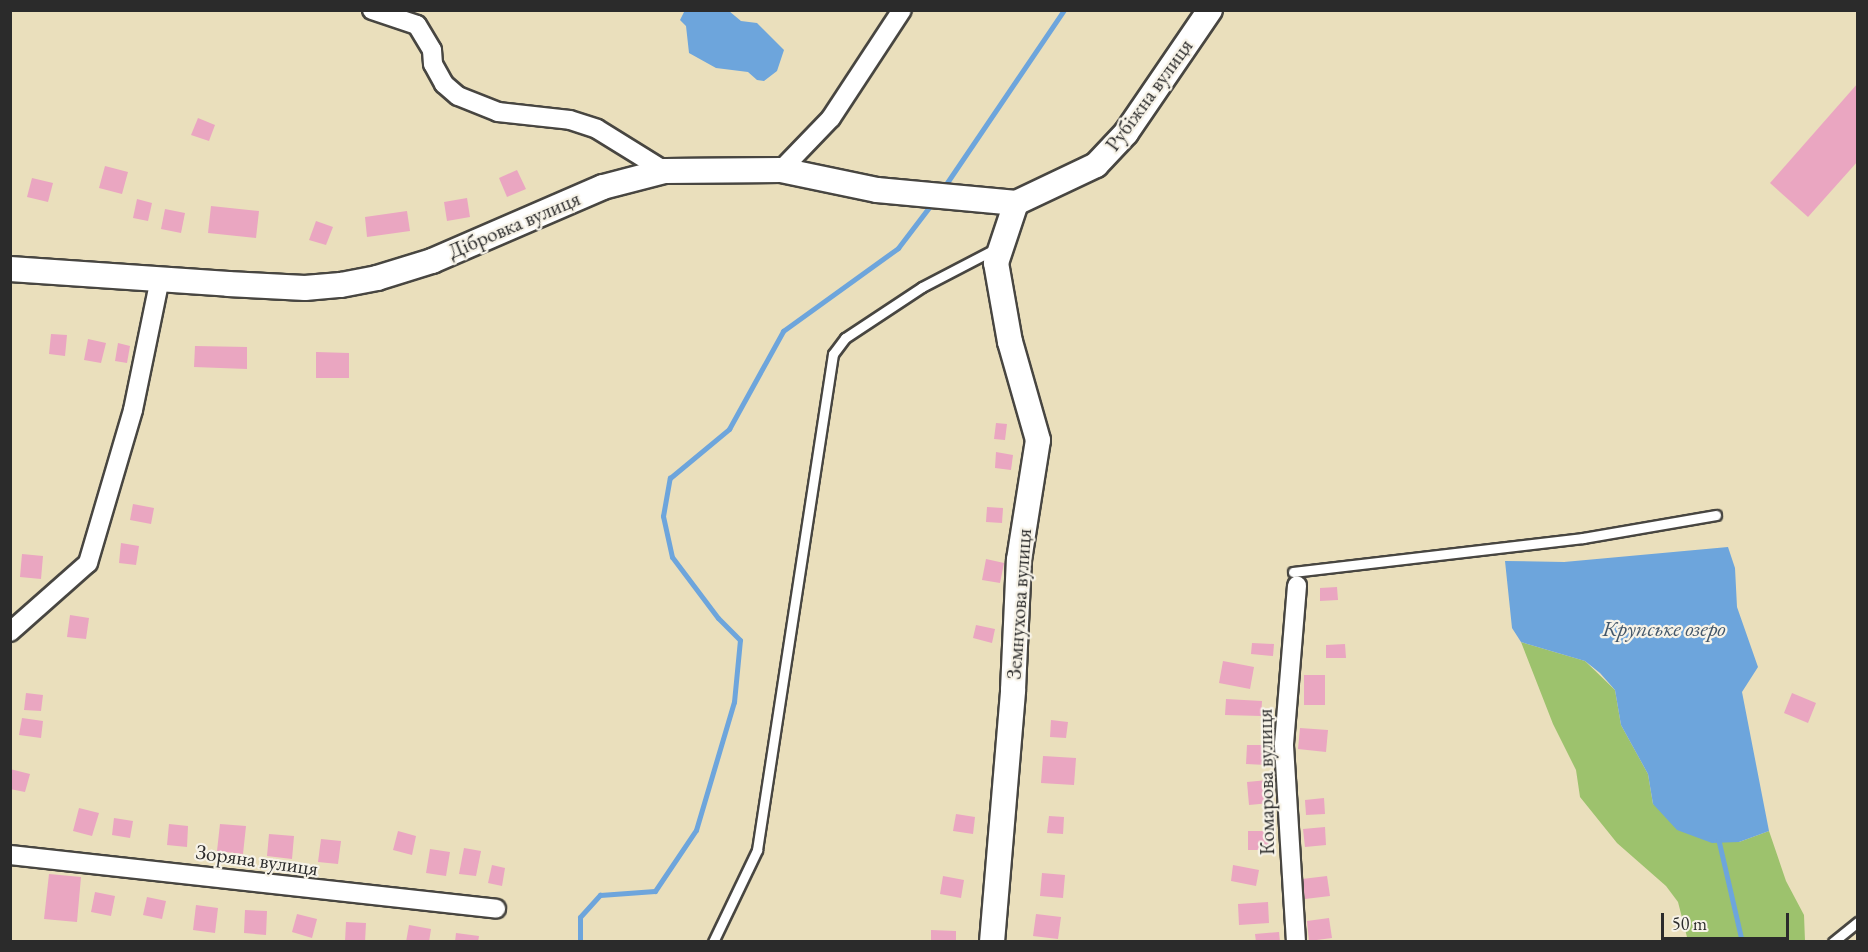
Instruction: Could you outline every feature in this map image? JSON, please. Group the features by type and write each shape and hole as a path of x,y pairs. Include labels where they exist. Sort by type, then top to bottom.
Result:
{"street":[{"path":"372,10 417,25 432,50 434,64 444,84 458,96 498,111 570,120 597,129 664,171"},
{"path":"781,170 831,118 902,10"},
{"name":"Рубіжна вулиця","path":"1016,203 1096,165 1126,133 1210,10"},
{"name":"Дібровка вулиця","path":"10,269 305,288 377,278 432,261 603,187 664,171 781,170 878,190 1016,203"},
{"name":"Земнухова вулиця","path":"992,942 1013,690 1019,560 1038,440 1010,342 996,263 999,247 1016,203"},
{"path":"10,632 88,563 133,410 160,279"},
{"name":"Комарова вулиця","path":"1295,574 1284,744 1296,942"},
{"name":"Зоряна вулиця","path":"10,855 496,909"}],"lane":[{"path":"713,942 757,850 833,354 845,338 913,292 999,247"},
{"path":"1295,574 1583,538 1716,515"},
{"path":"1833,942 1857,922"}],"green space":[{"path":"1521,642 1585,661 1615,690 1621,725 1648,774 1653,804 1739,842 1769,831 1786,881 1804,915 1805,941 1688,941 1678,902 1666,886 1617,843 1580,797 1576,770 1553,724"}],"water":[{"path":"685,10 729,11 741,21 757,23 784,50 777,71 764,81 757,80 748,72 716,68 689,53 686,26 680,20"},
{"name":"Крупське озеро","path":"1728,547 1735,568 1737,607 1758,667 1742,692 1769,831 1739,842 1712,843 1677,830 1653,804 1648,774 1621,725 1615,690 1600,673 1585,661 1521,642 1512,628 1505,561 1564,562"}],"building":[{"path":"1858,83 1858,161 1808,217 1770,183"},
{"path":"198,118 215,125 209,141 191,135"},
{"path":"105,166 128,172 122,194 99,188"},
{"path":"517,170 526,189 507,197 499,178"},
{"path":"32,178 53,183 48,202 27,197"},
{"path":"467,198 470,217 447,221 444,202"},
{"path":"137,199 152,203 148,221 133,218"},
{"path":"211,206 259,211 256,238 208,233"},
{"path":"165,209 185,213 181,233 161,229"},
{"path":"407,211 410,231 367,237 365,217"},
{"path":"316,221 333,227 326,245 309,240"},
{"path":"51,334 67,335 65,356 49,354"},
{"path":"88,339 106,343 101,363 84,360"},
{"path":"118,343 130,346 127,363 115,361"},
{"path":"195,346 247,347 247,369 194,367"},
{"path":"316,352 349,353 349,378 316,378"},
{"path":"996,423 1007,424 1005,440 994,439"},
{"path":"996,452 1013,455 1011,470 995,468"},
{"path":"133,504 154,508 151,524 130,520"},
{"path":"987,507 1003,508 1002,523 986,522"},
{"path":"121,543 139,546 136,565 119,563"},
{"path":"22,554 43,556 41,579 20,577"},
{"path":"986,559 1004,563 1000,583 982,580"},
{"path":"1337,587 1338,600 1320,601 1320,588"},
{"path":"70,615 89,618 86,639 67,637"},
{"path":"976,625 995,629 992,643 973,638"},
{"path":"1252,643 1274,644 1273,656 1251,654"},
{"path":"1345,644 1346,658 1326,658 1326,645"},
{"path":"1223,661 1254,667 1250,689 1219,683"},
{"path":"1304,675 1325,675 1325,705 1304,705"},
{"path":"26,693 43,695 41,711 24,710"},
{"path":"1792,693 1816,703 1808,723 1784,713"},
{"path":"1226,699 1262,701 1261,716 1225,715"},
{"path":"22,718 43,721 41,738 19,735"},
{"path":"1051,720 1068,722 1066,738 1050,737"},
{"path":"1300,728 1328,730 1326,752 1298,749"},
{"path":"1247,745 1266,745 1266,765 1246,764"},
{"path":"1043,756 1076,758 1074,785 1041,783"},
{"path":"10,769 30,774 25,792 10,789"},
{"path":"1268,780 1270,803 1249,805 1247,782"},
{"path":"1324,798 1325,814 1306,815 1305,800"},
{"path":"79,808 99,813 92,836 73,831"},
{"path":"956,814 975,817 973,834 953,831"},
{"path":"1049,816 1064,817 1063,834 1047,833"},
{"path":"114,818 133,821 130,838 112,835"},
{"path":"169,824 188,826 187,847 167,845"},
{"path":"220,824 246,826 243,854 217,851"},
{"path":"1325,827 1326,845 1305,847 1303,829"},
{"path":"398,831 416,836 412,855 393,850"},
{"path":"1248,831 1269,831 1270,850 1248,850"},
{"path":"269,834 294,836 292,859 267,856"},
{"path":"321,839 341,841 338,864 318,862"},
{"path":"464,848 481,851 476,876 459,874"},
{"path":"430,849 450,852 446,876 426,873"},
{"path":"492,865 505,868 502,886 488,883"},
{"path":"1233,865 1259,870 1256,886 1231,881"},
{"path":"1042,873 1065,875 1063,898 1040,896"},
{"path":"49,874 81,877 77,922 44,919"},
{"path":"943,876 964,880 961,898 940,894"},
{"path":"1327,876 1330,896 1305,899 1302,879"},
{"path":"95,892 115,896 111,916 91,912"},
{"path":"147,897 166,901 162,919 143,915"},
{"path":"1268,902 1269,923 1239,925 1238,904"},
{"path":"196,905 218,908 215,933 193,930"},
{"path":"245,910 267,911 266,935 244,933"},
{"path":"297,914 317,919 312,938 292,932"},
{"path":"1036,914 1061,917 1058,939 1033,936"},
{"path":"1329,918 1332,938 1309,941 1307,921"},
{"path":"346,922 366,923 365,942 345,942"},
{"path":"409,925 431,929 429,942 406,942"},
{"path":"931,930 956,931 956,942 931,942"},
{"path":"1279,932 1280,942 1256,942 1255,934"},
{"path":"456,933 479,936 478,942 455,942"}],"waterway":[{"path":"942,190 1064,10"},
{"path":"580,942 580,917 600,895 655,891 696,830 734,702 740,640 718,618 672,557 663,516 670,478 729,429 783,331 898,248 933,202"},
{"path":"1718,838 1742,942"}]}
